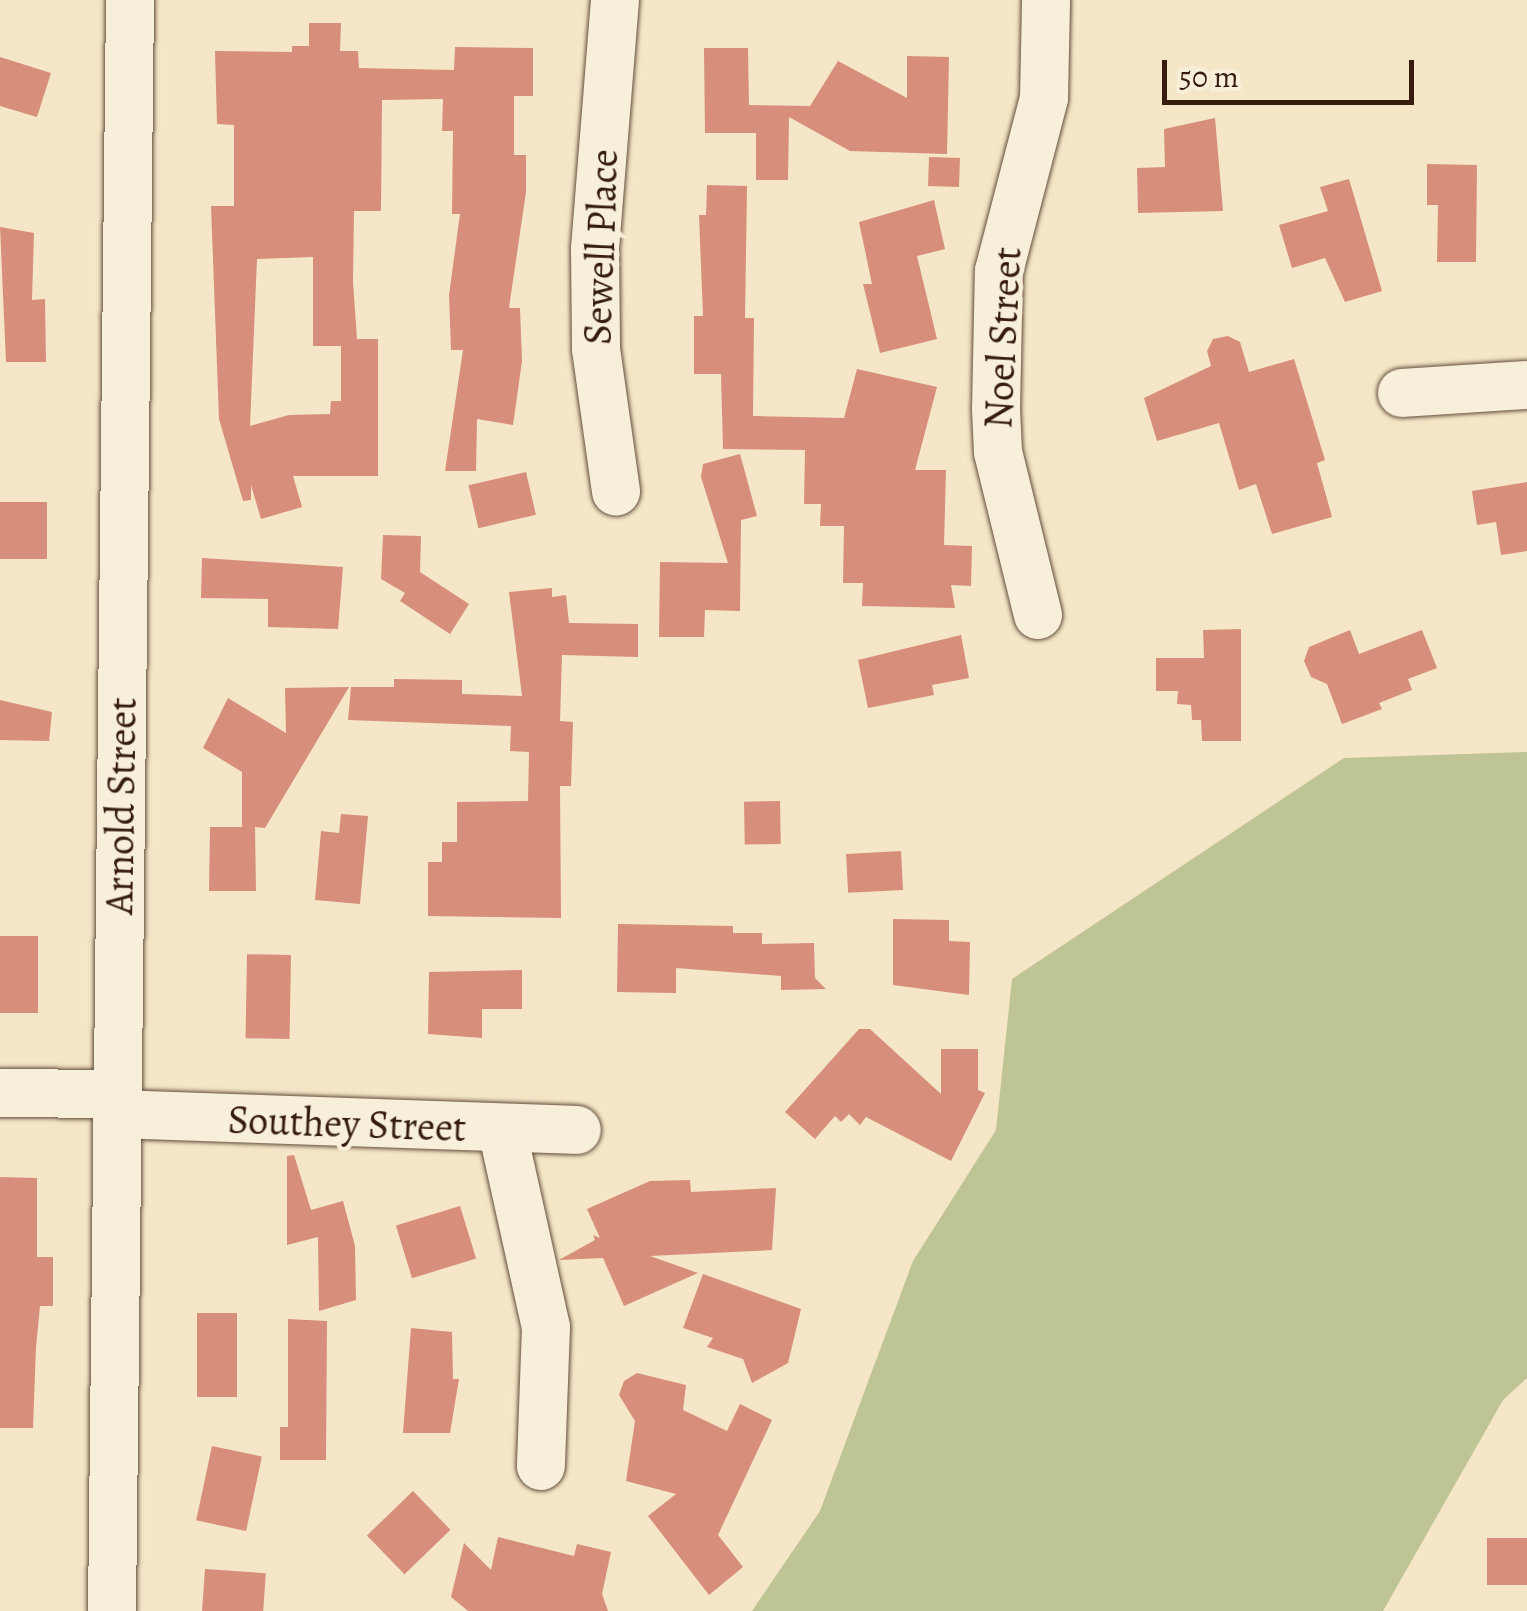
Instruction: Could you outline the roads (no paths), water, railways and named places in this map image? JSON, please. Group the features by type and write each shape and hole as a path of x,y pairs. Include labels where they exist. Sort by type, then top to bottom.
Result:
{"street":[{"name":"Arnold Street","path":"112,1611 130,0"},
{"name":"Sewell Place","path":"615,0 595,265 596,349 616,492"},
{"name":"Noel Street","path":"1038,615 998,452 996,409 999,271 1044,98 1046,0"},
{"path":"1402,393 1527,385"},
{"name":"Southey Street","path":"0,1093 502,1129 577,1130"},
{"path":"502,1129 546,1327 540,1466"}]}
